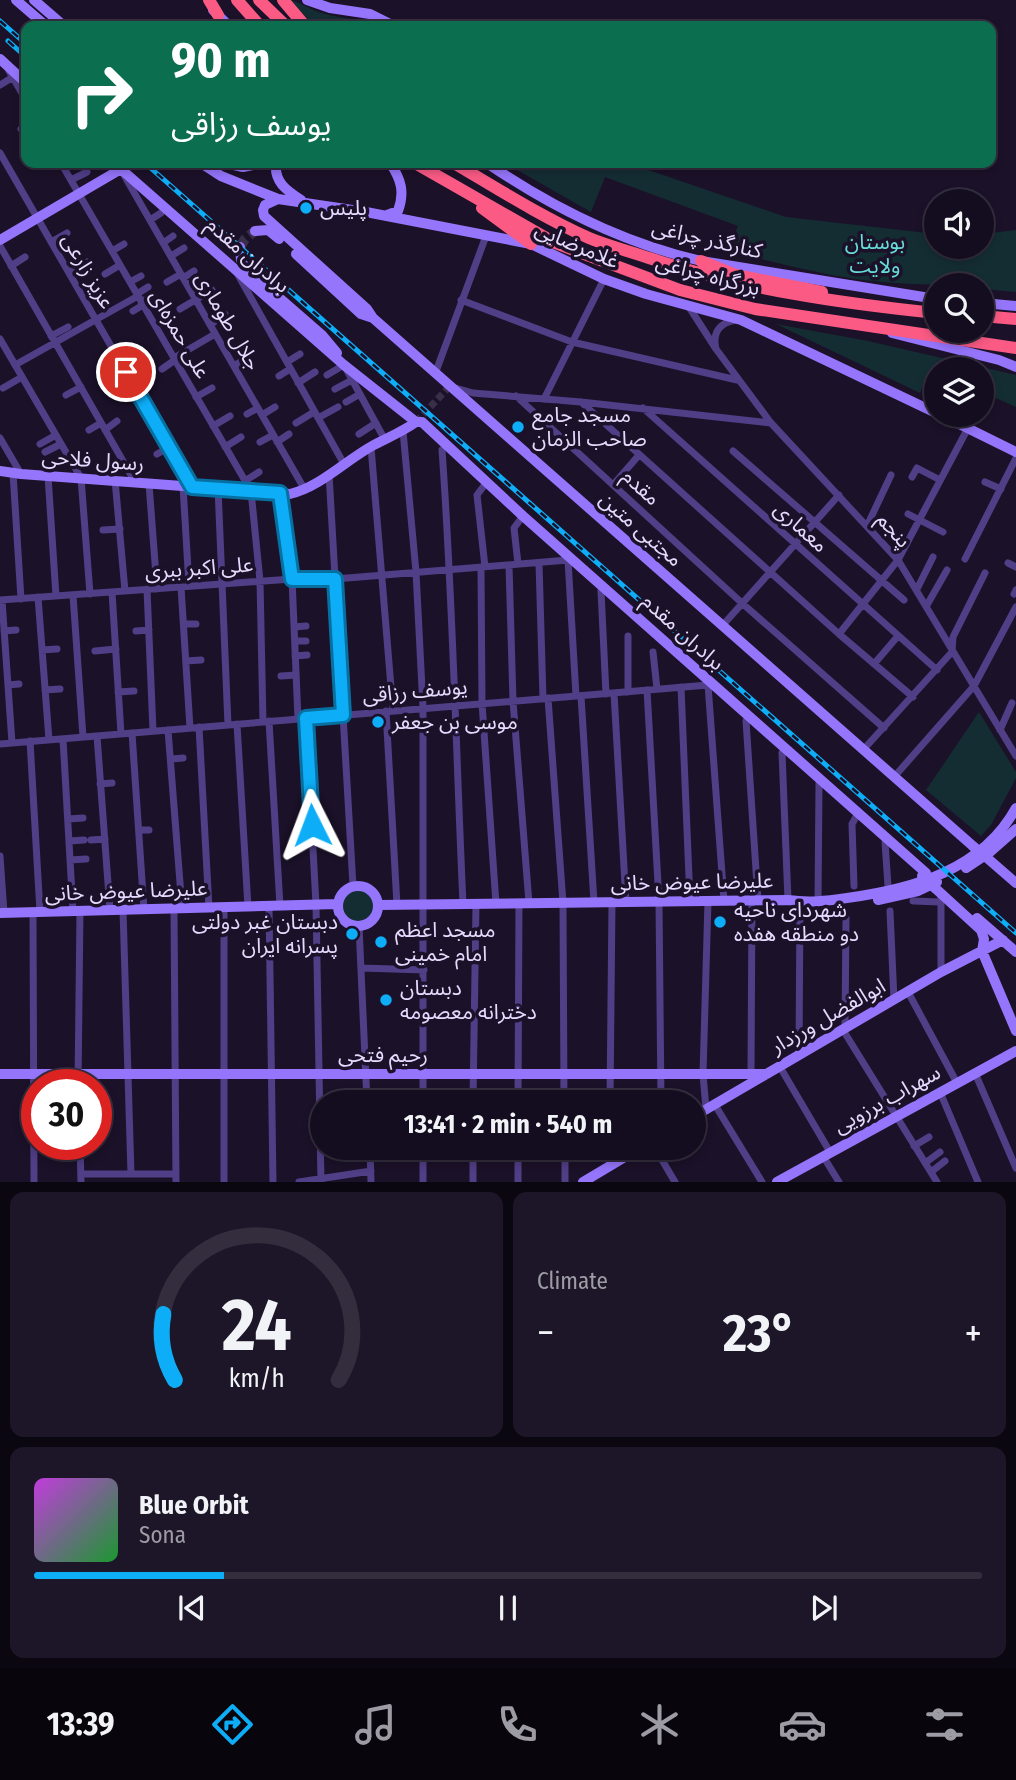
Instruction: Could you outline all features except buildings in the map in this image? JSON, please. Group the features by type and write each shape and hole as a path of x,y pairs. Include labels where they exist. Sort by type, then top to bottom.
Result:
{"highway":[{"path":"209,0 218,15"},
{"path":"237,0 256,21"},
{"path":"260,0 281,21"},
{"path":"283,0 301,21"},
{"name":"بزرگراه چراغی","path":"424,168 555,243 669,286 755,309 1016,348"},
{"name":"بزرگراه چراغی","path":"462,168 515,200 590,239 716,279 828,301 924,312"},
{"name":"بزرگراه چراغی","path":"474,168 510,192 515,200"},
{"path":"451,184 531,244"},
{"path":"701,261 736,275 840,295 883,308"},
{"path":"994,317 1016,319"}],"street":[{"path":"16,0 40,21"},
{"path":"36,0 58,21"},
{"path":"203,0 224,21"},
{"path":"307,0 330,8 370,15 383,21"},
{"path":"4,67 21,91"},
{"path":"4,67 21,79"},
{"path":"0,85 13,77"},
{"name":"عزیز زارعی","path":"0,153 170,447 187,486"},
{"name":"علی حمزه‌ای","path":"64,168 251,491"},
{"path":"0,240 79,194 114,168"},
{"name":"جلال طوماری","path":"118,168 305,490"},
{"name":"برادران مقدم","path":"119,168 344,365 415,422 418,428 444,448 783,751 858,814 940,891"},
{"name":"غلامرضایی","path":"209,168 221,176 278,199 531,244 604,279 689,307 741,320 924,407"},
{"path":"276,168 280,185 305,203"},
{"path":"383,216 398,211 402,200 402,188 393,168"},
{"name":"کنارگذر چراغی","path":"495,168 605,231 670,254 924,297"},
{"path":"71,180 87,172"},
{"name":"مجتبی متین","path":"278,199 265,205 264,216 367,309 373,318 1016,883"},
{"path":"150,220 161,213"},
{"path":"256,231 268,230 274,234 362,314 373,318"},
{"path":"51,242 67,233"},
{"path":"163,243 173,236"},
{"path":"435,374 486,236"},
{"path":"112,251 124,244"},
{"path":"0,246 135,482"},
{"path":"240,247 241,260 246,268 333,347 385,440"},
{"path":"171,256 184,248"},
{"path":"11,266 25,257"},
{"path":"69,272 87,261"},
{"path":"105,274 120,265"},
{"path":"235,270 282,346 292,373 310,395 316,415 344,464"},
{"path":"167,282 194,271"},
{"path":"130,282 141,276"},
{"path":"544,399 604,279"},
{"path":"132,311 148,288"},
{"path":"180,309 212,290"},
{"path":"53,339 153,295"},
{"path":"461,300 572,342 737,381"},
{"path":"994,304 1016,306"},
{"name":"پنجم","path":"689,307 737,381 771,423 898,560 1016,756"},
{"path":"210,325 225,314"},
{"path":"716,349 715,335 723,323 741,320"},
{"path":"15,365 68,327"},
{"path":"878,329 911,340 1016,365"},
{"path":"162,369 215,334"},
{"path":"0,339 81,478 90,594"},
{"path":"221,363 233,346"},
{"path":"286,382 300,354"},
{"path":"234,366 244,359"},
{"path":"327,375 344,365"},
{"path":"113,378 125,370"},
{"path":"279,376 315,372"},
{"path":"3,388 22,377"},
{"path":"335,389 352,380"},
{"path":"246,387 254,381"},
{"path":"450,386 473,393 643,408 771,423"},
{"path":"66,395 80,387"},
{"path":"196,397 212,388"},
{"path":"346,402 360,394"},
{"name":"مقدم","path":"516,396 743,604 884,728"},
{"path":"581,402 913,697"},
{"path":"247,414 275,407"},
{"path":"296,423 338,407"},
{"name":"معماری","path":"643,408 937,670"},
{"path":"213,426 230,416"},
{"path":"89,430 117,421"},
{"name":"رسول فلاحی","path":"0,471 290,494 305,490 370,447 415,422"},
{"path":"359,433 376,423"},
{"path":"839,634 898,560 968,428"},
{"name":"غلامرضایی","path":"968,428 1016,452"},
{"path":"403,431 416,572 423,708 423,1090"},
{"path":"40,444 56,435"},
{"path":"260,442 289,435"},
{"path":"0,438 17,474 21,599"},
{"path":"225,447 241,438"},
{"path":"45,452 61,444"},
{"path":"157,454 170,447"},
{"path":"370,447 383,575 397,905"},
{"path":"444,448 463,904"},
{"path":"733,451 904,600"},
{"path":"613,485 639,454"},
{"path":"965,559 1016,459"},
{"path":"912,477 917,468 940,480"},
{"path":"245,481 259,472"},
{"path":"329,474 353,886"},
{"path":"867,526 891,475"},
{"path":"48,476 56,596"},
{"path":"116,480 125,591"},
{"path":"985,482 1001,489"},
{"path":"149,484 158,589"},
{"path":"484,485 477,495 483,567 482,704 496,904"},
{"path":"187,486 184,624 186,661 201,756 209,908"},
{"path":"218,488 224,617 229,647 228,724"},
{"path":"251,491 266,652 266,721 281,906"},
{"path":"280,493 292,579 296,675 302,718 316,905 321,1180"},
{"path":"722,626 839,495"},
{"path":"908,514 943,532"},
{"path":"518,1090 524,903 513,701 513,565 514,528 521,518"},
{"path":"103,530 120,529"},
{"path":"916,589 933,557"},
{"path":"569,559 594,902"},
{"name":"علی اکبر ببری","path":"1,600 260,581 335,579 569,559"},
{"path":"539,563 545,698 563,903 564,1090"},
{"path":"1008,563 1016,567"},
{"path":"927,605 947,570"},
{"path":"863,750 952,652 953,637 985,573"},
{"path":"146,589 153,731"},
{"path":"602,589 626,902"},
{"path":"112,592 121,734"},
{"path":"73,595 83,737"},
{"path":"38,597 49,740"},
{"path":"1,600 12,743"},
{"path":"894,777 974,686 1016,607"},
{"path":"212,617 224,617"},
{"path":"184,624 196,624"},
{"path":"294,627 306,626"},
{"path":"4,631 16,630"},
{"path":"136,631 149,630"},
{"path":"628,636 628,692"},
{"path":"874,664 898,636"},
{"path":"295,642 306,640"},
{"path":"42,650 57,649"},
{"path":"95,651 116,649"},
{"path":"653,652 657,689"},
{"path":"295,656 307,655"},
{"path":"186,661 201,660"},
{"path":"281,676 296,675"},
{"path":"8,685 19,684"},
{"path":"709,684 724,901"},
{"name":"یوسف رزاقی","path":"0,744 709,684"},
{"path":"681,687 690,901"},
{"path":"45,690 60,689"},
{"path":"647,690 659,901 661,1090"},
{"path":"118,692 134,691"},
{"path":"999,730 1012,703"},
{"path":"747,719 755,900 751,1074"},
{"path":"237,724 248,907"},
{"path":"80,1160 81,1178 131,1174 176,1178 178,909 172,759 168,730"},
{"path":"132,733 144,910"},
{"path":"97,736 110,910"},
{"path":"64,738 70,860 76,911 78,1069"},
{"path":"30,741 36,912 32,1069"},
{"path":"783,751 788,900"},
{"path":"172,759 201,756"},
{"path":"173,777 182,777"},
{"path":"818,903 820,781"},
{"path":"100,784 112,783"},
{"path":"995,843 1016,808"},
{"path":"138,814 148,813"},
{"path":"854,886 852,824 858,814"},
{"path":"68,819 83,818"},
{"path":"995,843 1016,829"},
{"path":"139,830 149,830"},
{"path":"69,841 105,839"},
{"path":"887,840 888,886"},
{"name":"علیرضا عیوض خانی","path":"378,905 755,900 818,903 880,894 937,877 995,843"},
{"path":"0,856 2,913"},
{"path":"70,860 86,859"},
{"path":"141,868 152,867"},
{"path":"353,886 370,890 377,899 375,917 365,925 359,926 343,920 338,910 337,904 342,892 353,886"},
{"path":"913,901 940,891"},
{"path":"940,891 1016,952"},
{"path":"940,891 981,930 984,939 982,951 1016,1031"},
{"path":"940,891 941,972"},
{"path":"708,901 703,1074 710,1107 762,1181"},
{"path":"799,1056 800,901"},
{"path":"610,1090 612,902"},
{"name":"علیرضا عیوض خانی","path":"2,913 337,904"},
{"path":"473,1090 476,904"},
{"path":"269,906 273,1181"},
{"path":"224,907 224,1181"},
{"path":"123,910 131,1174"},
{"path":"890,911 894,1000"},
{"path":"846,918 844,1028 937,1181"},
{"path":"359,926 367,1090"},
{"name":"ابوالفضل ورزدار","path":"706,1109 941,972 1003,940"},
{"path":"361,968 424,970"},
{"path":"908,992 957,1083"},
{"name":"سهراب برزویی","path":"784,1180 1016,1051"},
{"path":"780,1067 839,1181"},
{"path":"975,1073 1016,1168"},
{"name":"رحیم فتحی","path":"0,1074 21,1074"},
{"name":"رحیم فتحی","path":"112,1076 767,1074"},
{"path":"940,1092 978,1181"},
{"path":"914,1146 929,1137"},
{"path":"925,1163 940,1152"},
{"path":"34,1160 34,1181"},
{"path":"371,1160 371,1181"},
{"path":"423,1160 423,1181"},
{"path":"473,1160 473,1181"},
{"path":"518,1160 518,1181"},
{"path":"565,1160 565,1181"},
{"path":"611,1160 611,1165"},
{"path":"585,1181 620,1160"},
{"path":"662,1160 675,1181"},
{"path":"930,1171 946,1161"},
{"path":"299,1181 371,1171"}],"green space":[{"path":"289,0 315,11 364,21 310,21"},
{"name":"بوستان ولایت","path":"514,168 643,168 786,217 924,233 924,259 994,259 994,233 1016,230 1016,292 994,290 994,273 924,273 924,284 887,282 855,279 728,251 738,226 605,177 591,212"},
{"path":"776,324 938,357 924,357 924,384 920,393"},
{"path":"994,370 1016,375 1016,407 994,397"},
{"path":"979,712 1016,772 1016,778 991,825 981,836 926,790"},
{"path":"357,889 369,894 374,906 369,918 357,923 345,918 340,906 345,894"}],"tunnel":[{"path":"240,247 255,231"},
{"path":"416,422 450,386"}],"railway":[{"path":"0,21 21,40"},
{"path":"8,41 21,53"},
{"path":"151,168 1016,933"}],"place":[{"name":"پلیس","path":"306,208"},
{"name":"مسجد جامع صاحب الزمان","path":"518,427"},
{"name":"موسی بن جعفر","path":"378,722"},
{"name":"شهردای ناحیه دو منطقه هفده","path":"720,922"},
{"name":"دبستان غبر دولتی پسرانه ایران","path":"352,934"},
{"name":"مسجد اعظم امام خمینی","path":"381,942"},
{"name":"دبستان دخترانه معصومه","path":"386,1000"}],"route":[{"path":"126,372 192,487 280,493 292,579 335,579 343,715 306,718 312,825"}]}
